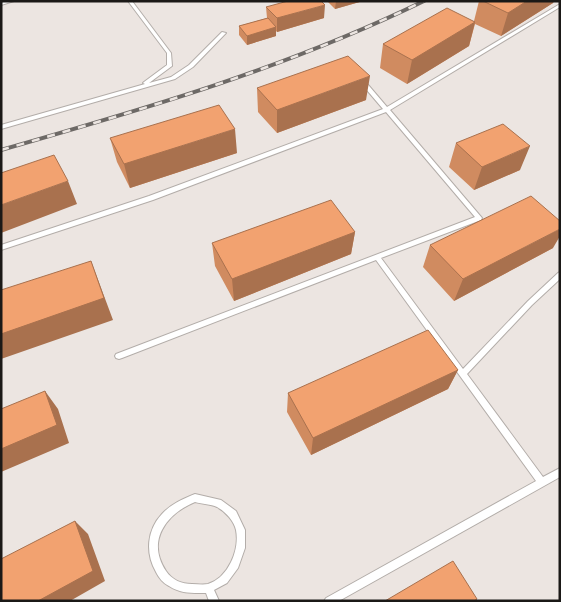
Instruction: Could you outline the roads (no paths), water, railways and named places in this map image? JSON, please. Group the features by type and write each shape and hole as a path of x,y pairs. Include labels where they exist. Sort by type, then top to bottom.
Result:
{"lane":[{"path":"1,4 12,1"},
{"path":"130,1 169,53 170,65 142,86"},
{"path":"1,248 151,198 386,110 560,5"},
{"path":"1,127 172,78 192,66 224,33"},
{"path":"119,356 478,218 361,79"},
{"path":"377,257 542,482"},
{"path":"463,374 530,303 560,275"},
{"path":"329,601 560,472"},
{"path":"196,498 210,498 222,504 233,513 240,525 242,539 240,554 234,568 223,580 209,588 194,590 179,588 166,580 158,568 153,553 154,538 160,524 169,511 182,502 196,498"},
{"path":"209,588 214,601"}],"railway":[{"path":"1,150 163,102 268,67 320,47 424,1"}]}
